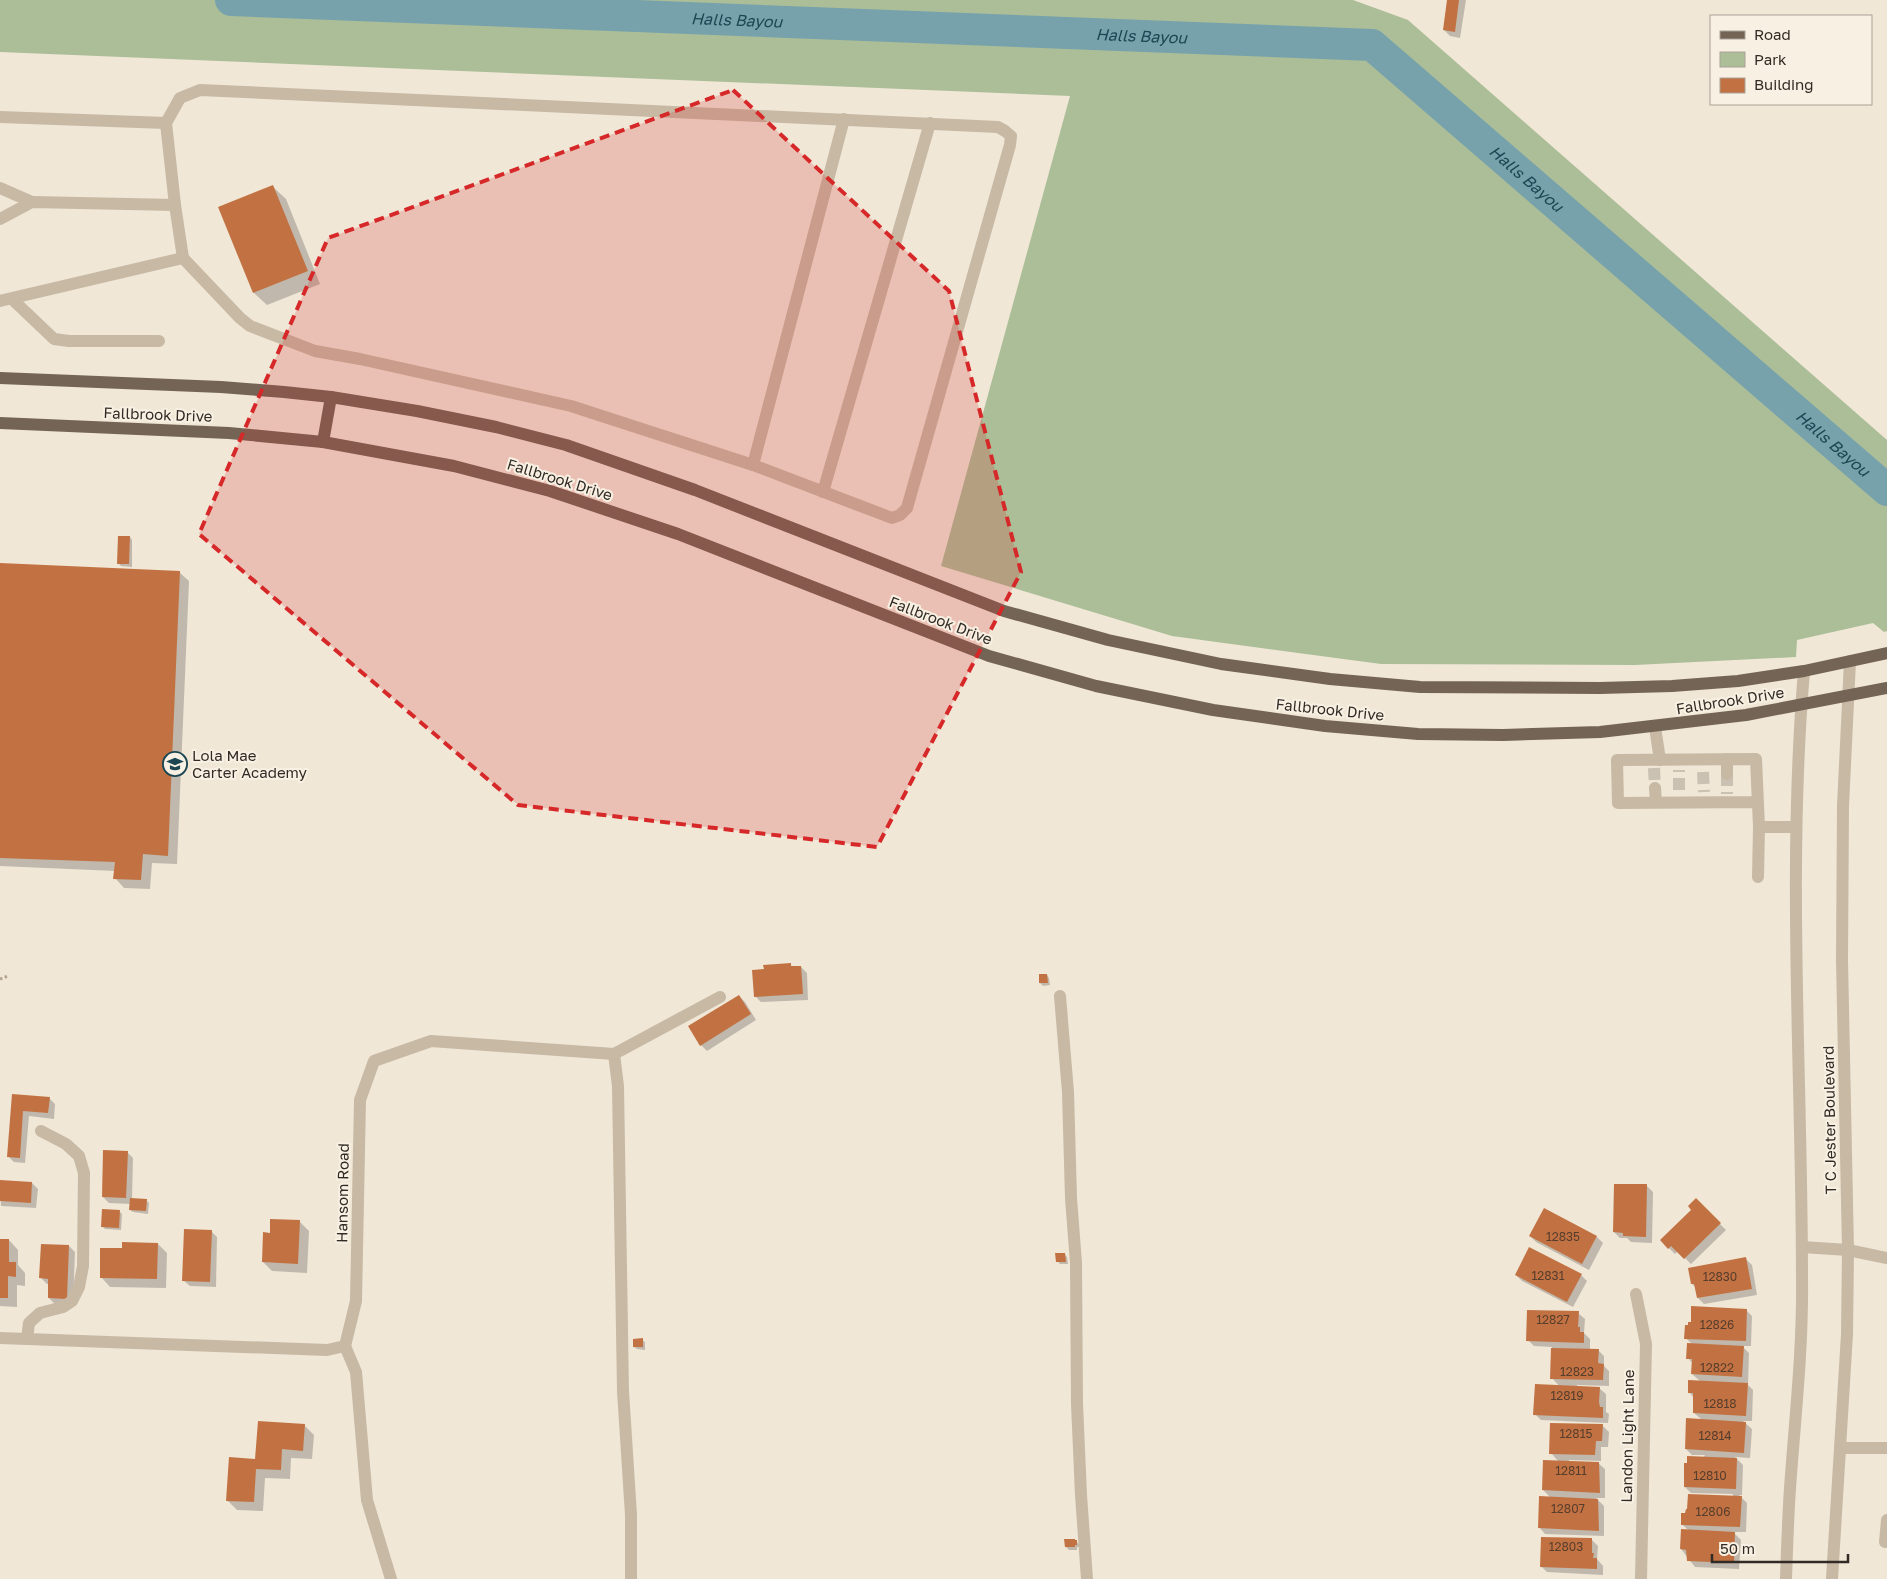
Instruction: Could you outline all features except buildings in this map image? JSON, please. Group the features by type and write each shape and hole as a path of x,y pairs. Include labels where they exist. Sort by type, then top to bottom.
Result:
{"main road":[{"name":"Fallbrook Drive","path":"0,378 221,387 331,397 417,411 496,427 566,445 695,490 1004,611 1108,640 1221,664 1330,679 1420,687 1672,686 1738,681 1804,671 1887,653"},
{"path":"323,442 331,397"},
{"name":"Fallbrook Drive","path":"0,423 229,433 323,442 454,466 550,491 678,534 989,656 1096,686 1213,710 1325,726 1418,734 1503,735 1600,732 1746,715 1887,688"}],"street":[{"path":"200,90 844,120 998,127 1011,136 907,508 900,515 892,518 753,465 571,406 360,359 315,351 250,326 240,318 183,258 166,123 180,98 200,90"},
{"path":"0,117 166,123"},
{"path":"753,465 844,120"},
{"path":"823,492 930,123"},
{"path":"0,188 32,202 175,205"},
{"path":"0,219 32,202"},
{"path":"6,300 183,258"},
{"path":"6,300 54,339 69,341 159,341"},
{"name":"T C Jester Boulevard","path":"1832,1579 1847,1334 1848,1250 1842,951 1843,806 1850,661"},
{"name":"T C Jester Boulevard","path":"1786,1579 1790,1489 1802,1336 1796,960 1796,827 1804,671"},
{"path":"1655,727 1656,763"},
{"path":"1727,759 1727,774"},
{"path":"1758,802 1727,798 1679,796 1656,802 1618,803 1617,760 1703,766 1727,759 1756,759 1758,802 1759,827 1758,877"},
{"path":"1655,788 1656,802"},
{"path":"1759,827 1796,827"},
{"path":"1060,996 1068,1092 1071,1198 1076,1263 1078,1413 1087,1579"},
{"path":"630,1579 631,1515 623,1391 618,1086 614,1054 720,997"},
{"name":"Hansom Road","path":"345,1346 356,1302 360,1100 374,1061 431,1041 614,1054"},
{"path":"27,1339 29,1323 40,1313 63,1307 72,1301 80,1287 83,1266 84,1173 79,1156 66,1144 41,1131"},
{"path":"1802,1247 1848,1250 1887,1258"},
{"name":"Landon Light Lane","path":"1636,1294 1646,1344 1642,1579"},
{"path":"0,1338 327,1350 345,1346 356,1372 367,1500 390,1579"},
{"path":"1840,1448 1887,1448"},
{"path":"1885,1542 1887,1520"}],"path":[{"path":"0,979 8,976"}],"highlighted area":[{"path":"733,90 949,291 1021,572 877,847 518,805 199,534 328,238"}],"green space":[{"path":"0,0 1353,0 1408,20 1887,440 1887,631 1884,632 1873,623 1797,640 1796,657 1635,665 1381,664 1172,636 941,566 1070,96 0,52"}],"waterway":[{"name":"Halls Bayou","path":"231,0 1372,45 1887,490"}],"tunnel":[{"path":"1654,768 1655,788"},
{"path":"1679,770 1679,790"},
{"path":"1703,772 1704,792"},
{"path":"1727,774 1727,794"}],"place":[{"name":"Lola Mae Carter Academy","path":"175,764"}]}
